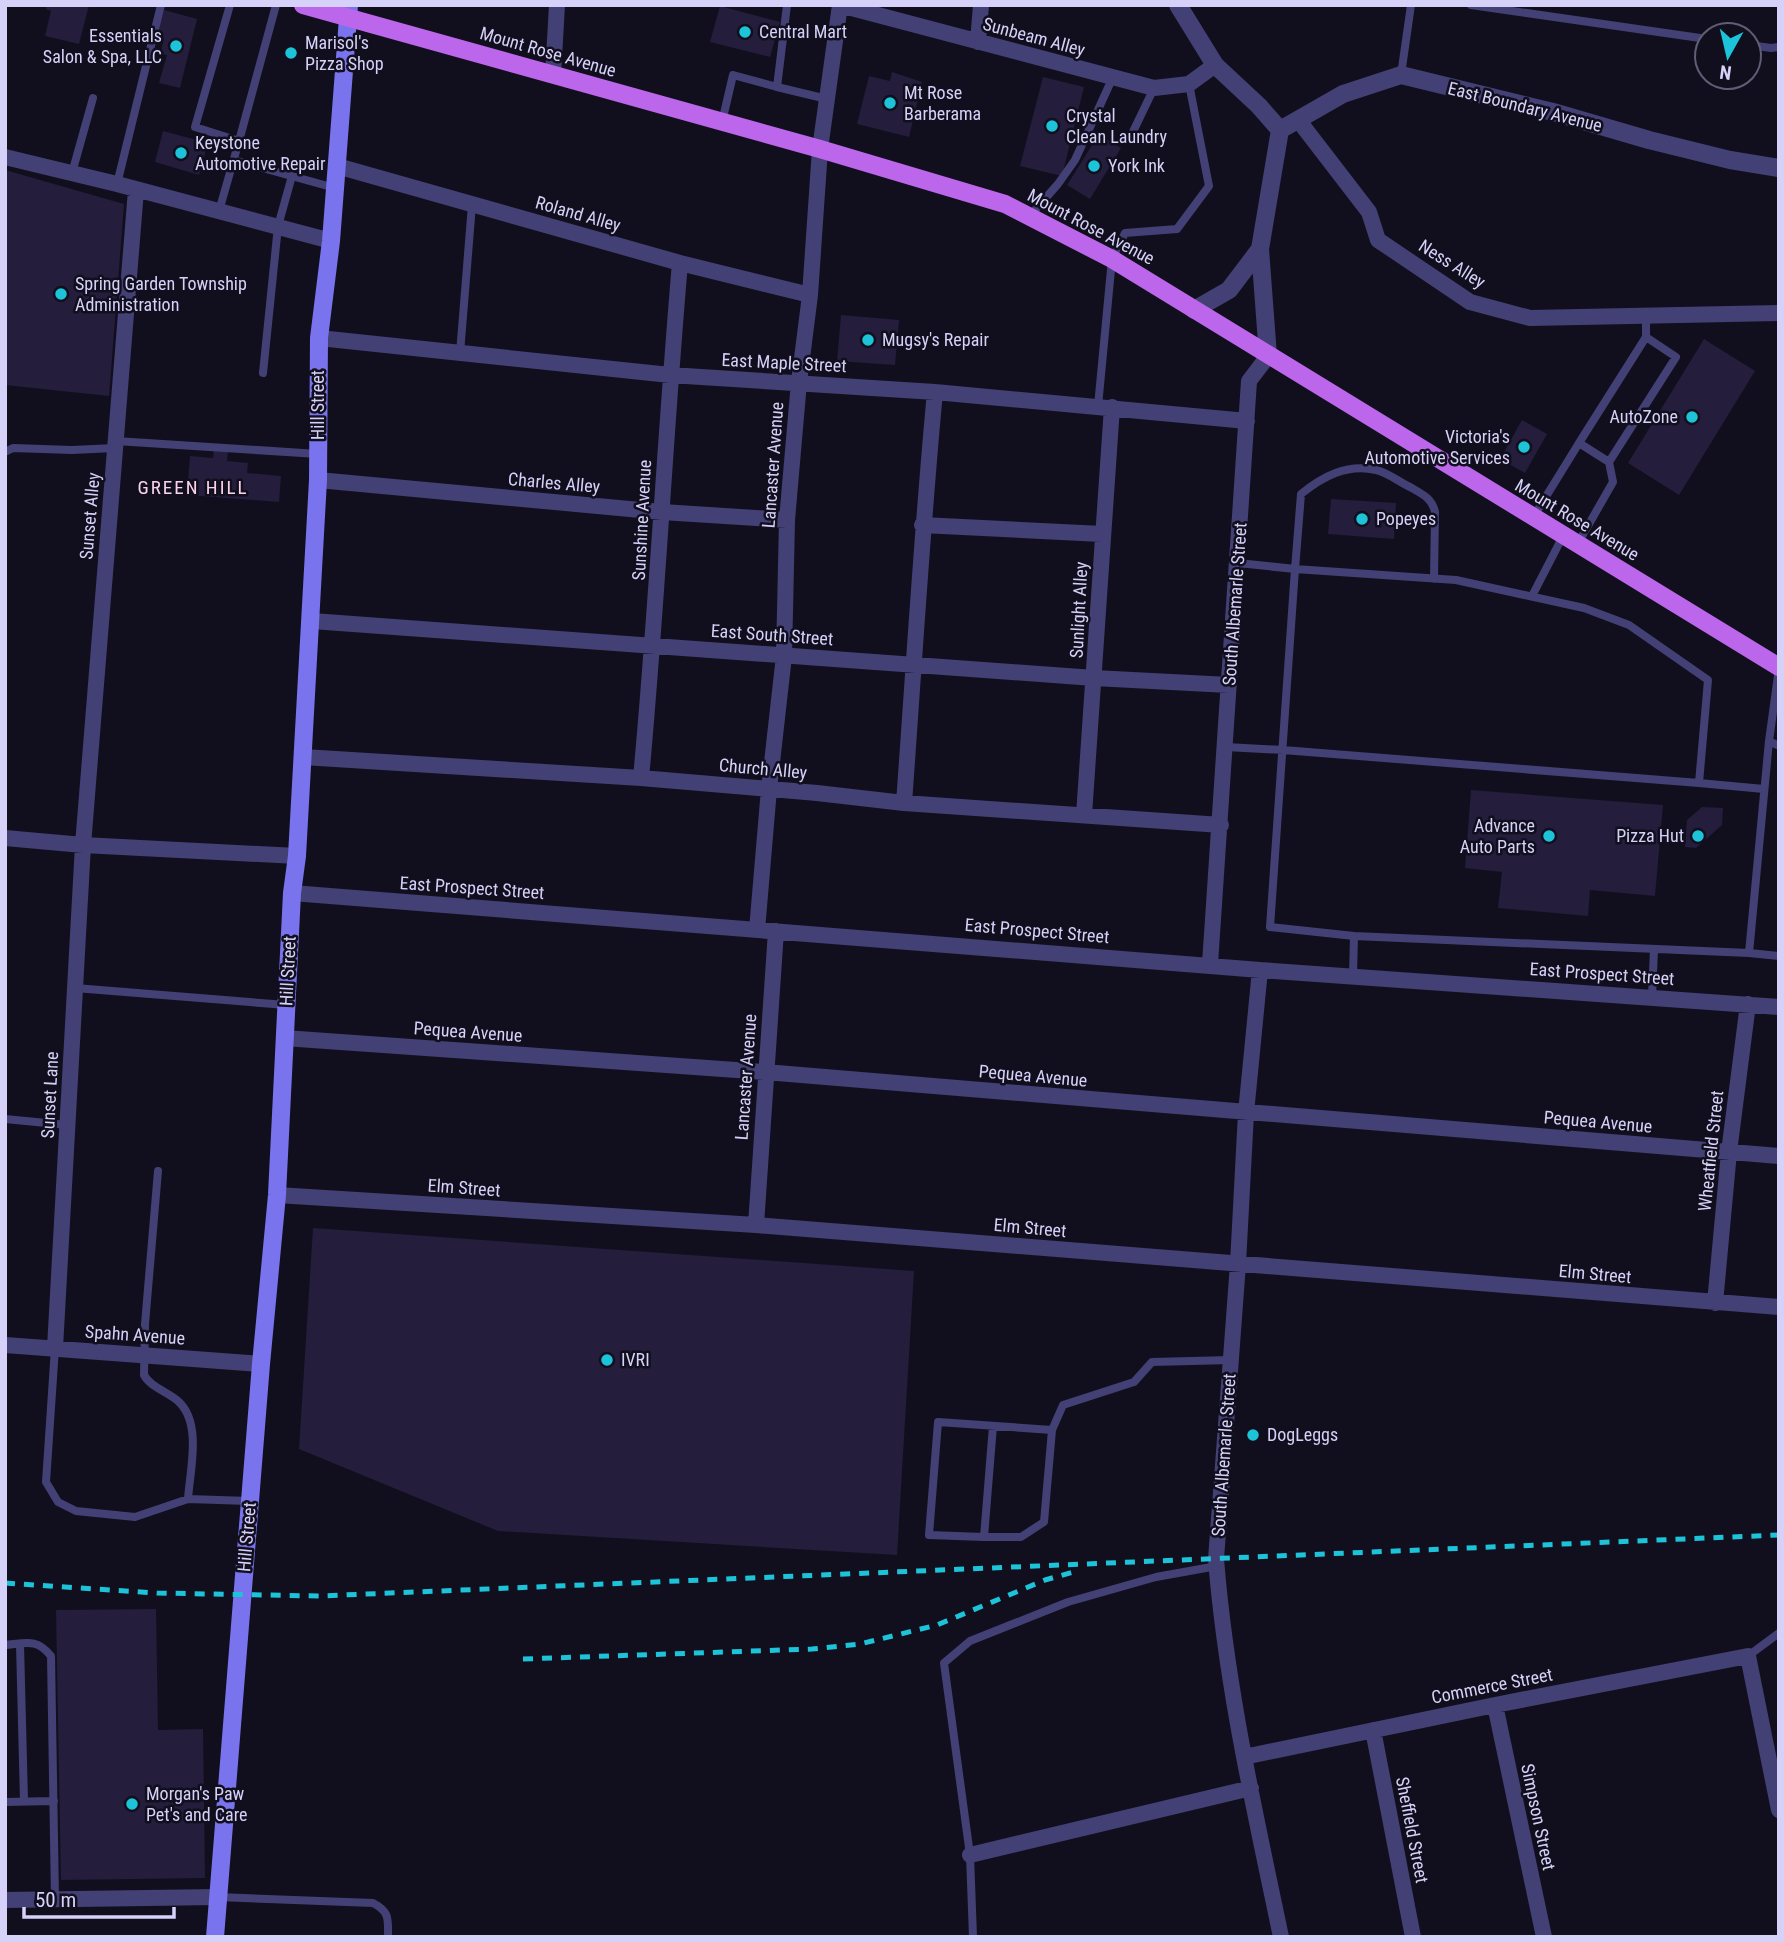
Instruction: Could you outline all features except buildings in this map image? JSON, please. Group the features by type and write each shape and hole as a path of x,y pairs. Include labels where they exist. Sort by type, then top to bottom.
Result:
{"main road":[{"name":"Mount Rose Avenue","path":"303,5 350,12 553,75 820,149 1005,204 1112,259 1779,667"},
{"name":"Hill Street","path":"215,1937 277,1195 292,893 297,856 312,621 318,481 318,338 331,241 350,12"}],"street":[{"path":"553,75 557,5"},
{"name":"Sunbeam Alley","path":"840,5 1154,88 1189,83 1215,65"},
{"name":"Lancaster Avenue","path":"757,930 784,656 787,520 799,382 810,295 820,149 840,5"},
{"path":"978,42 981,5"},
{"path":"1178,5 1215,65 1259,106 1279,130 1260,249 1268,356"},
{"path":"1279,130 1343,94 1401,75"},
{"name":"East Boundary Avenue","path":"1401,75 1553,112 1703,153 1779,168"},
{"name":"Ness Alley","path":"1299,121 1370,212 1378,240 1470,302 1530,318 1779,313"},
{"path":"5,157 331,241"},
{"name":"Roland Alley","path":"337,166 680,263 810,295"},
{"name":"Sunset Alley","path":"83,845 136,190"},
{"path":"1194,310 1229,290 1260,249"},
{"name":"Sunshine Avenue","path":"642,778 654,646 670,375 680,263"},
{"name":"East Maple Street","path":"318,338 670,375 935,392 1248,421"},
{"name":"South Albemarle Street","path":"1210,964 1250,381 1268,356"},
{"path":"904,803 922,525 935,392"},
{"name":"Sunlight Alley","path":"1084,815 1102,534 1105,407"},
{"name":"Charles Alley","path":"318,481 662,512 787,520"},
{"path":"922,525 1102,534"},
{"name":"East South Street","path":"312,621 1094,678 1229,685"},
{"name":"Church Alley","path":"303,757 642,778 904,803 1221,825"},
{"path":"5,838 83,845 297,856"},
{"name":"Sunset Lane","path":"55,1348 83,845"},
{"name":"East Prospect Street","path":"292,893 1260,970 1779,1007"},
{"name":"Lancaster Avenue","path":"756,1225 776,931"},
{"name":"South Albemarle Street","path":"1260,970 1245,1113 1238,1264 1217,1566 1244,1756 1281,1937"},
{"name":"Wheatfield Street","path":"1715,1303 1748,1004"},
{"name":"Pequea Avenue","path":"284,1038 765,1072 1779,1156"},
{"name":"Elm Street","path":"277,1195 756,1225 1779,1307"},
{"name":"Spahn Avenue","path":"5,1345 261,1364"},
{"path":"1748,1656 1779,1810"},
{"name":"Commerce Street","path":"1244,1756 1495,1704 1748,1656"},
{"name":"Simpson Street","path":"1495,1704 1544,1937"},
{"name":"Sheffield Street","path":"1373,1730 1413,1937"},
{"path":"970,1855 1251,1788"},
{"path":"5,1900 217,1897"}],"lane":[{"path":"117,184 161,5"},
{"path":"230,5 195,127 239,141"},
{"path":"219,211 276,5"},
{"path":"777,87 787,5"},
{"path":"1401,75 1411,5"},
{"path":"1471,5 1693,37"},
{"path":"722,122 733,75 827,99"},
{"path":"1029,216 1075,160 1113,78"},
{"path":"1105,407 1112,259 1125,233 1178,229 1209,186 1189,83"},
{"path":"1129,140 1154,88"},
{"path":"72,173 93,98"},
{"path":"234,160 335,188"},
{"path":"263,373 278,226 292,176"},
{"path":"460,353 472,205"},
{"path":"1532,517 1646,337 1646,314"},
{"path":"1532,596 1613,482 1609,462 1676,356 1646,337"},
{"path":"1579,443 1609,462"},
{"path":"5,452 13,448 72,450 115,444 318,454"},
{"path":"1434,579 1435,512 1433,503 1424,495 1376,470 1343,470 1319,480 1300,494 1270,927 1354,936 1779,956"},
{"path":"1238,563 1457,580 1584,608 1629,625 1708,680 1699,783"},
{"path":"1749,953 1769,741 1779,667"},
{"path":"1769,741 1779,746"},
{"path":"1226,747 1764,789"},
{"path":"1353,976 1354,936"},
{"path":"1652,997 1654,949"},
{"path":"75,988 286,1005"},
{"path":"5,1119 67,1125"},
{"path":"159,1171 144,1376 148,1382 180,1403 189,1415 193,1427 188,1499"},
{"path":"55,1348 46,1482 58,1502 76,1511 135,1517 188,1499 250,1501"},
{"path":"1052,1430 938,1422 929,1535 1021,1537 1044,1522 1052,1430 1063,1405 1134,1382 1152,1362 1231,1360"},
{"path":"984,1537 993,1426"},
{"path":"973,1937 970,1855 944,1663 970,1641 1068,1602 1156,1577 1217,1566"},
{"path":"1748,1656 1779,1633"},
{"path":"5,1645 35,1643 44,1647 51,1656 55,1899"},
{"path":"20,1644 24,1801"},
{"path":"5,1802 54,1801"},
{"path":"217,1897 373,1903 383,1908 387,1917 388,1937"}],"railway":[{"path":"5,1583 157,1593 319,1596 1779,1535"},
{"path":"523,1659 812,1649 860,1644 937,1625 1045,1580 1077,1571"}],"place":[{"name":"Central Mart","path":"745,32"},
{"name":"Essentials Salon & Spa, LLC","path":"176,46"},
{"name":"Marisol's Pizza Shop","path":"291,53"},
{"name":"Mt Rose Barberama","path":"890,103"},
{"name":"Crystal Clean Laundry","path":"1052,126"},
{"name":"Keystone Automotive Repair","path":"181,153"},
{"name":"York Ink","path":"1094,166"},
{"name":"Spring Garden Township Administration","path":"61,294"},
{"name":"Mugsy's Repair","path":"868,340"},
{"name":"AutoZone","path":"1692,417"},
{"name":"Victoria's Automotive Services","path":"1524,447"},
{"name":"Popeyes","path":"1362,519"},
{"name":"Advance Auto Parts","path":"1549,836"},
{"name":"Pizza Hut","path":"1698,836"},
{"name":"IVRI","path":"607,1360"},
{"name":"DogLeggs","path":"1253,1435"},
{"name":"Morgan's Paw Pet's and Care","path":"132,1804"}],"district":[{"name":"GREEN HILL","path":"193,487"}]}
